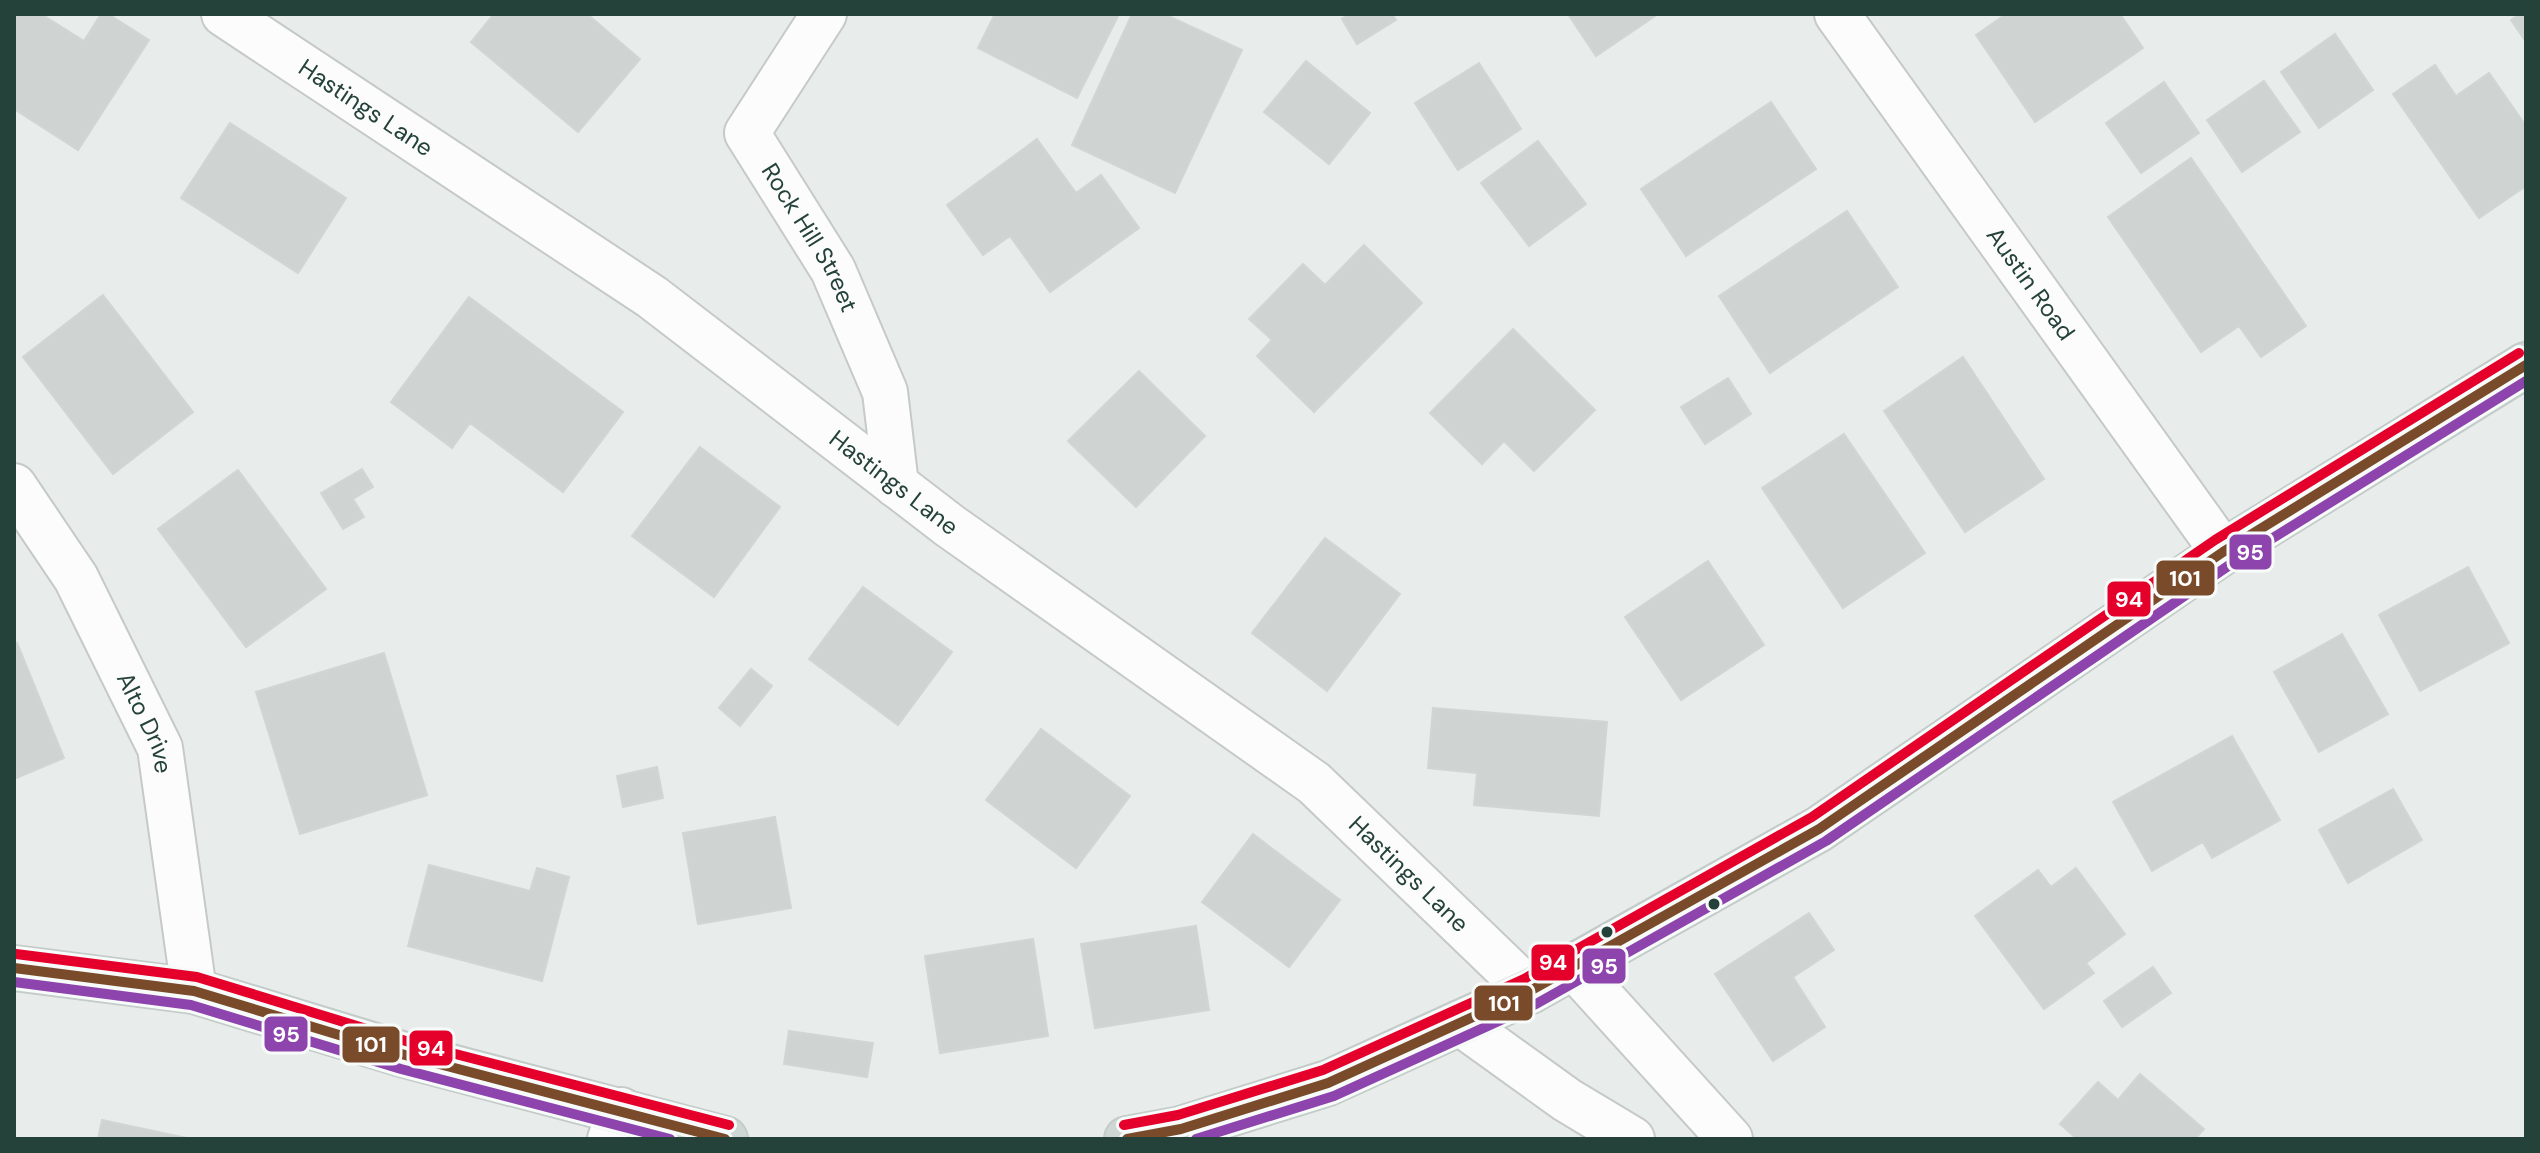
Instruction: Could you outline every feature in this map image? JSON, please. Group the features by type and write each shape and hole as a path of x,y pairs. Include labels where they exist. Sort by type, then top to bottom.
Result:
{"main road":[{"path":"1127,1139 1181,1129 1328,1083 1530,991 1574,967 1819,829 2223,552 2526,365"},
{"path":"14,968 194,991 616,1124 725,1139"}],"street":[{"name":"Hastings Lane","path":"224,14 652,297 896,485 1314,783 1530,991"},
{"name":"Rock Hill Street","path":"824,14 747,133 833,270 885,392 896,485"},
{"name":"Austin Road","path":"1837,14 2223,552"},
{"name":"Alto Drive","path":"14,486 76,578 160,748 194,991"},
{"path":"1574,967 1730,1139"},
{"path":"1460,1023 1567,1100 1632,1139"}],"building":[{"path":"14,14 41,14 84,41 101,14 108,14 149,40 78,150 14,109"},
{"path":"494,14 587,14 640,59 578,132 471,42"},
{"path":"995,14 1119,14 1077,98 978,48"},
{"path":"1132,14 1164,14 1242,50 1175,193 1072,145"},
{"path":"1349,14 1392,14 1396,20 1357,44 1342,19"},
{"path":"1568,14 1658,14 1596,56"},
{"path":"2006,14 2120,14 2143,48 2035,122 1976,35"},
{"path":"2526,14 2526,42 2511,20"},
{"path":"2335,34 2373,90 2319,128 2281,72"},
{"path":"1306,61 1370,113 1329,164 1264,112"},
{"path":"1479,63 1521,129 1458,170 1415,103"},
{"path":"2435,65 2456,96 2489,73 2526,126 2526,186 2479,218 2393,94"},
{"path":"2264,81 2300,132 2242,172 2207,120"},
{"path":"2164,82 2199,133 2141,173 2106,123"},
{"path":"1771,102 1816,169 1686,256 1641,189"},
{"path":"230,123 346,198 298,273 181,198"},
{"path":"1037,139 1076,193 1101,175 1139,228 1050,292 1010,236 983,255 947,205"},
{"path":"1538,141 1586,204 1529,246 1481,183"},
{"path":"2191,158 2306,326 2261,357 2239,326 2201,352 2108,217"},
{"path":"1847,211 1898,287 1770,373 1719,296"},
{"path":"1364,245 1422,303 1314,412 1257,356 1272,340 1249,319 1303,264 1325,285"},
{"path":"103,295 193,412 113,474 23,357"},
{"path":"469,297 623,412 563,492 470,423 452,448 391,402"},
{"path":"1513,329 1595,410 1534,471 1504,441 1482,464 1430,413"},
{"path":"1963,357 2044,479 1965,532 1884,411"},
{"path":"1139,371 1205,436 1136,507 1068,441"},
{"path":"1728,378 1751,414 1705,444 1681,407"},
{"path":"1844,434 1925,553 1843,608 1762,488"},
{"path":"700,447 780,507 714,597 632,536"},
{"path":"362,469 373,487 353,499 364,517 343,529 321,493"},
{"path":"238,470 326,589 246,647 158,529"},
{"path":"1325,538 1400,594 1327,691 1252,633"},
{"path":"1708,561 1764,645 1681,700 1625,617"},
{"path":"2468,567 2509,643 2420,691 2379,615"},
{"path":"863,587 952,652 898,725 809,659"},
{"path":"2342,634 2388,714 2319,752 2274,672"},
{"path":"17,643 64,758 14,779 14,644"},
{"path":"384,653 427,795 300,834 256,692"},
{"path":"751,669 772,686 740,726 719,708"},
{"path":"1433,708 1607,722 1599,816 1474,805 1477,773 1428,768"},
{"path":"1041,729 1130,796 1076,868 986,800"},
{"path":"2232,736 2280,820 2212,858 2203,842 2152,871 2113,802"},
{"path":"657,767 663,798 623,807 617,776"},
{"path":"2393,789 2422,840 2348,883 2319,830"},
{"path":"775,817 791,908 698,924 683,833"},
{"path":"1253,834 1340,900 1289,967 1202,902"},
{"path":"429,865 530,891 537,868 569,877 542,981 408,946"},
{"path":"2076,868 2125,934 2086,963 2094,973 2044,1009 1975,916 2038,870 2051,887"},
{"path":"1809,913 1834,950 1793,977 1825,1027 1773,1061 1715,974"},
{"path":"1196,926 1209,1010 1095,1028 1081,944"},
{"path":"1033,939 1048,1036 940,1053 925,956"},
{"path":"2153,967 2171,993 2122,1027 2104,1001"},
{"path":"789,1031 873,1043 867,1077 784,1064"},
{"path":"2140,1074 2204,1129 2195,1139 2077,1139 2060,1124 2098,1082 2118,1100"},
{"path":"102,1120 191,1139 98,1139"}],"transit line":[{"name":"94","path":"1124,1125 1178,1115 1323,1070 1524,979 1812,817 2215,540 2519,353"},
{"name":"101","path":"1127,1139 1181,1129 1328,1083 1530,991 1819,829 2223,552 2526,365"},
{"name":"95","path":"1196,1139 1334,1096 1536,1004 1826,841 2231,564 2526,381"},
{"name":"94","path":"16,954 197,977 409,1042 729,1125"},
{"name":"101","path":"14,968 194,991 405,1055 725,1139"},
{"name":"95","path":"14,982 191,1005 401,1069 670,1139"}]}
